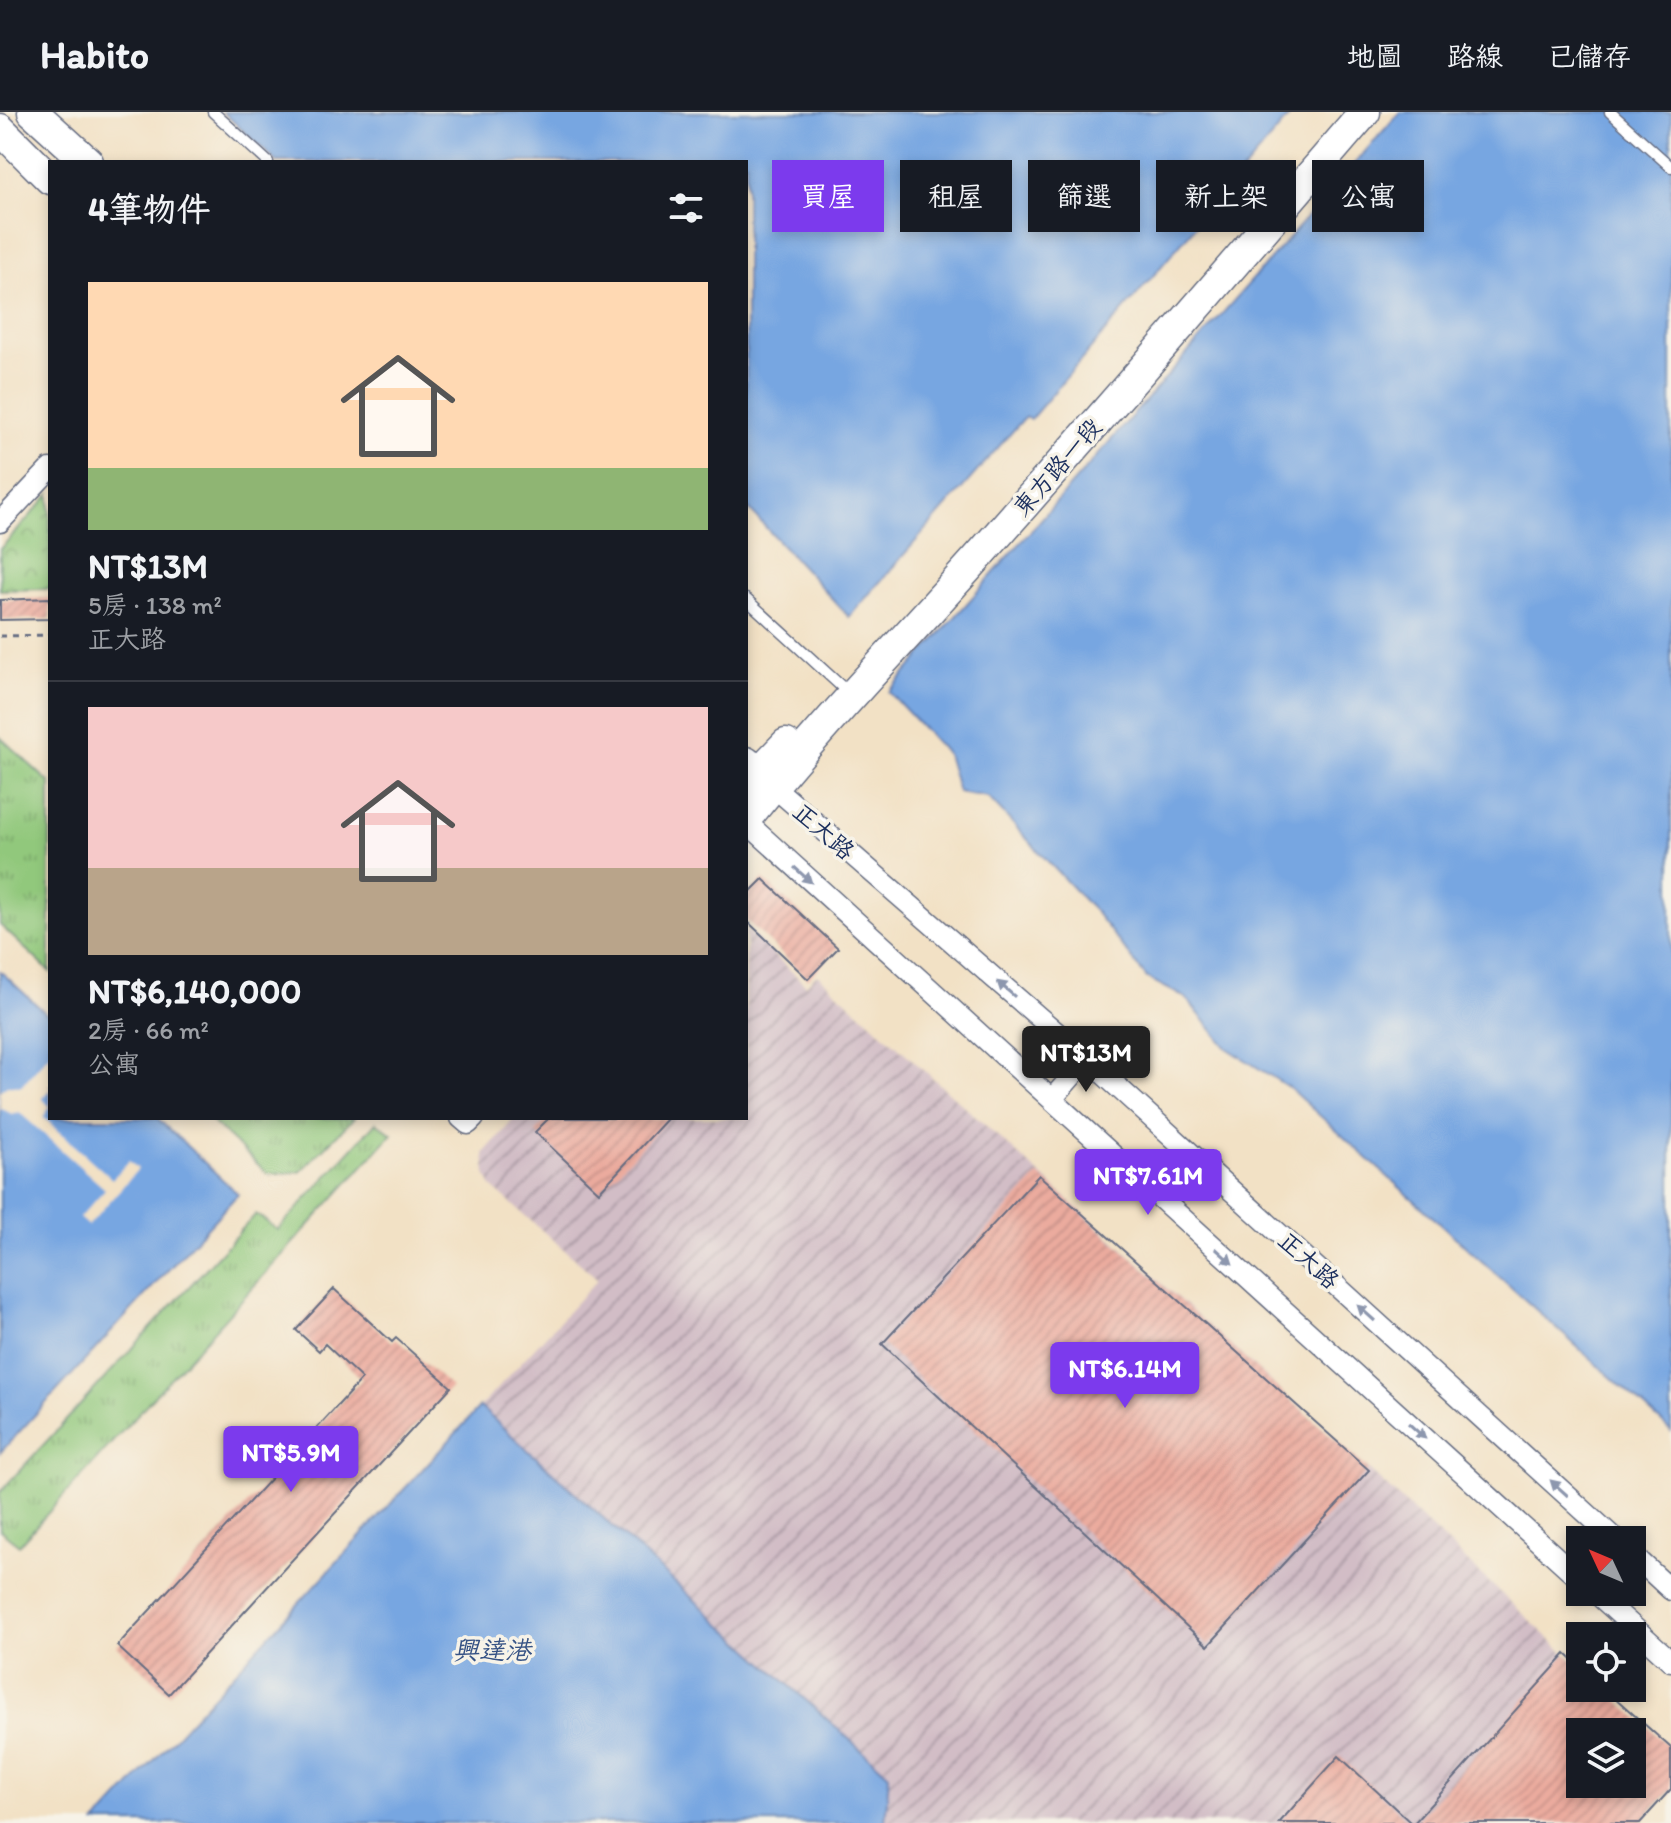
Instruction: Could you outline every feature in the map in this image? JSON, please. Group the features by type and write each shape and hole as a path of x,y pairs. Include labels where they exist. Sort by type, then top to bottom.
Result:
{"main road":[{"path":"33,112 86,160"},
{"name":"東方路一段","path":"748,812 756,777 842,687 1342,112"},
{"name":"東方路一段","path":"756,777 979,556 1365,112"},
{"path":"4,141 48,177"}],"street":[{"path":"0,522 48,471"},
{"name":"正大路","path":"756,777 1087,1059 1601,1526"},
{"name":"正大路","path":"748,823 1566,1566"},
{"path":"1052,1099 1087,1059"},
{"path":"1646,1567 1671,1590"},
{"path":"1610,1606 1671,1661"}],"lane":[{"path":"213,112 266,160"},
{"path":"1610,112 1671,167"},
{"path":"748,601 842,687"}],"path":[{"path":"0,636 48,635"}],"shaded area":[{"path":"748,931 806,985 817,974 1369,1470 1566,1654 1566,1702 1601,1702 1626,1718 1566,1718 1566,1798 1646,1798 1646,1732 1671,1748 1671,1789 1640,1823 885,1823 889,1775 480,1407 598,1279 492,1187 486,1174 484,1153 513,1120 748,1120"}],"green space":[{"path":"48,496 48,589 0,590 0,549"},
{"path":"0,737 48,781 48,970 0,925"},
{"path":"210,1120 352,1120 300,1172 268,1174"},
{"path":"376,1122 392,1134 19,1545 0,1530 0,1492 256,1214 278,1230"}],"water":[{"path":"223,112 1293,112 1252,160 1156,160 1156,232 1191,232 1030,420 1025,417 849,617 748,508 748,160 275,160"},
{"path":"1400,112 1671,112 1671,1431 1288,1087 1227,1048 1186,998 1147,978 1096,913 988,797 958,792 947,754 889,692 1312,212 1312,232 1424,232 1424,160 1358,160"},
{"path":"0,971 48,1015 48,1120 159,1120 238,1194 0,1453"},
{"name":"興達港","path":"480,1407 889,1775 885,1823 96,1823"}],"pier":[{"path":"48,1055 48,1091 42,1098 48,1110 43,1117 112,1179 129,1161 138,1169 88,1226 79,1218 105,1189 20,1113 12,1114 0,1108 0,1091 7,1085 21,1086"}],"building":[{"path":"48,598 48,619 0,620 0,600"},
{"path":"763,879 838,948 808,979 748,922 748,894"},
{"path":"547,1120 666,1120 599,1192 535,1132"},
{"path":"1039,1175 1369,1470 1208,1646 882,1344"},
{"path":"334,1289 392,1342 396,1338 451,1387 169,1694 117,1646 362,1379 325,1344 319,1351 296,1330"},
{"path":"1566,1654 1566,1702 1620,1702 1638,1718 1566,1718 1566,1798 1646,1798 1646,1726 1671,1748 1671,1789 1640,1823 1414,1823"},
{"path":"1339,1756 1411,1823 1279,1823"}]}
